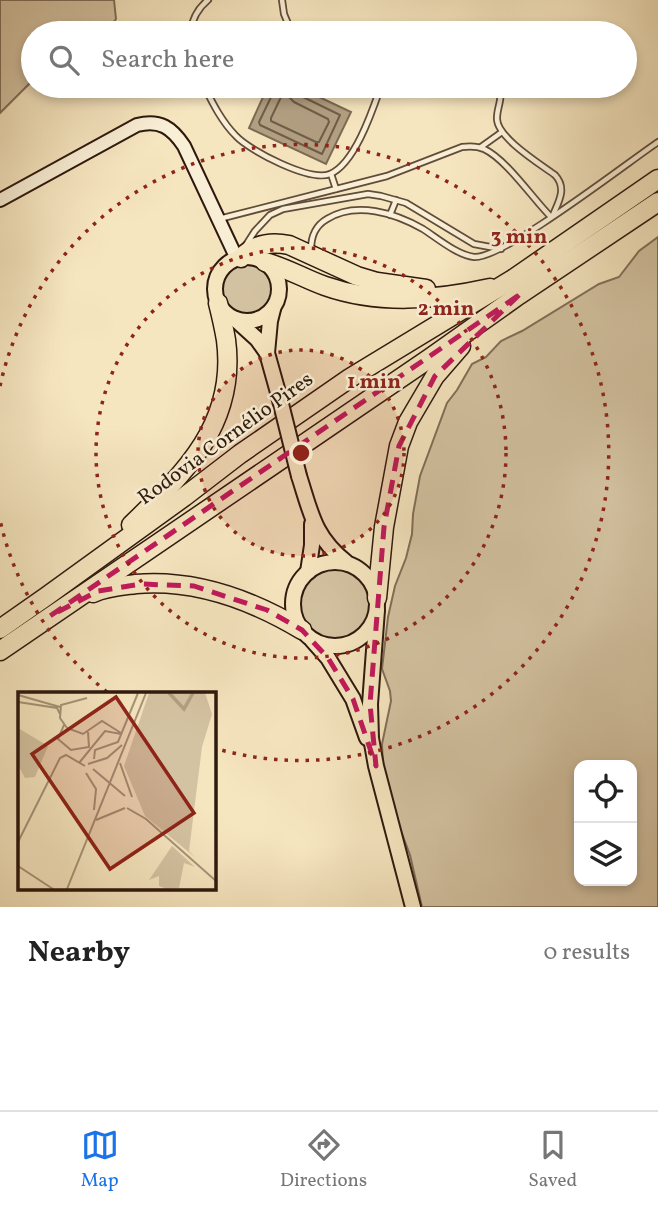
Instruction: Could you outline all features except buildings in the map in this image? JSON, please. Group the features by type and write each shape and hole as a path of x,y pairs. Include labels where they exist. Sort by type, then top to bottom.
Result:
{"highway":[{"name":"Rodovia Cornélio Pires","path":"0,651 418,366 658,178"},
{"name":"Rodovia Cornélio Pires","path":"0,629 240,454 350,379 516,287 658,202"},
{"path":"239,258 248,250 262,244 289,245 357,276 377,282 472,292"},
{"path":"265,262 283,267 324,286 352,294 388,299 436,297 494,287 516,287"},
{"path":"377,604 384,527 395,459 408,422 435,376 453,353 516,287"},
{"path":"85,569 176,480 200,451 216,420 224,395 227,369 226,342 218,303"},
{"path":"50,616 98,591 116,586 170,583 194,586 267,610 306,634"}],"main road":[{"path":"267,353 252,333 218,303 216,281 228,263 239,258 257,258 265,262 278,278 280,289 270,321 267,353 312,519 330,549 358,568 374,586 377,604 370,704 371,738 412,907"},
{"path":"234,318 256,320 266,316 274,308"},
{"path":"308,572 312,519"},
{"path":"347,563 333,562 308,572 299,581 293,606 295,618 328,658 353,699 376,765"},
{"path":"306,634 324,645 352,643 364,635 373,624 377,604"}],"street":[{"path":"0,200 137,125 149,123 167,127 177,135 184,146 239,258"}],"lane":[{"path":"193,21 201,5 208,0"},
{"path":"282,0 287,21"},
{"path":"211,98 223,121 238,139 255,150 319,176 331,174 347,159 360,138 377,98"},
{"path":"501,98 496,121 502,132 558,178 562,186 562,193 552,216"},
{"path":"481,148 502,132"},
{"path":"311,255 314,231 321,222 354,210 378,211 398,217 467,256 482,257 502,249 658,142"},
{"path":"239,258 255,231 282,206 387,176 463,147 481,148 495,156 552,216"},
{"path":"331,174 337,189"},
{"path":"218,219 282,206 368,194 381,195 406,203 474,244 502,249"},
{"path":"390,215 396,200"}],"highlighted area":[{"path":"519,295 435,376 399,446 384,527 370,704 376,766 353,699 328,658 302,630 267,610 194,586 141,584 98,591 50,616"}],"shaded area":[{"path":"0,0 114,0 114,21 21,21 21,92 0,113"},
{"path":"658,237 658,907 422,907 410,855 395,815 383,766 382,744 391,701 382,669 388,617 412,534 420,476 447,403 472,364 486,357 501,341 599,284 619,277 639,251"},
{"path":"247,265 265,272 272,290 265,308 247,315 229,308 222,290 229,272"},
{"path":"335,568 355,574 365,584 371,604 365,624 355,634 335,640 315,634 305,624 299,604 305,584 315,574"}],"water":[{"path":"263,98 321,98 351,112 326,164 249,128"}]}
